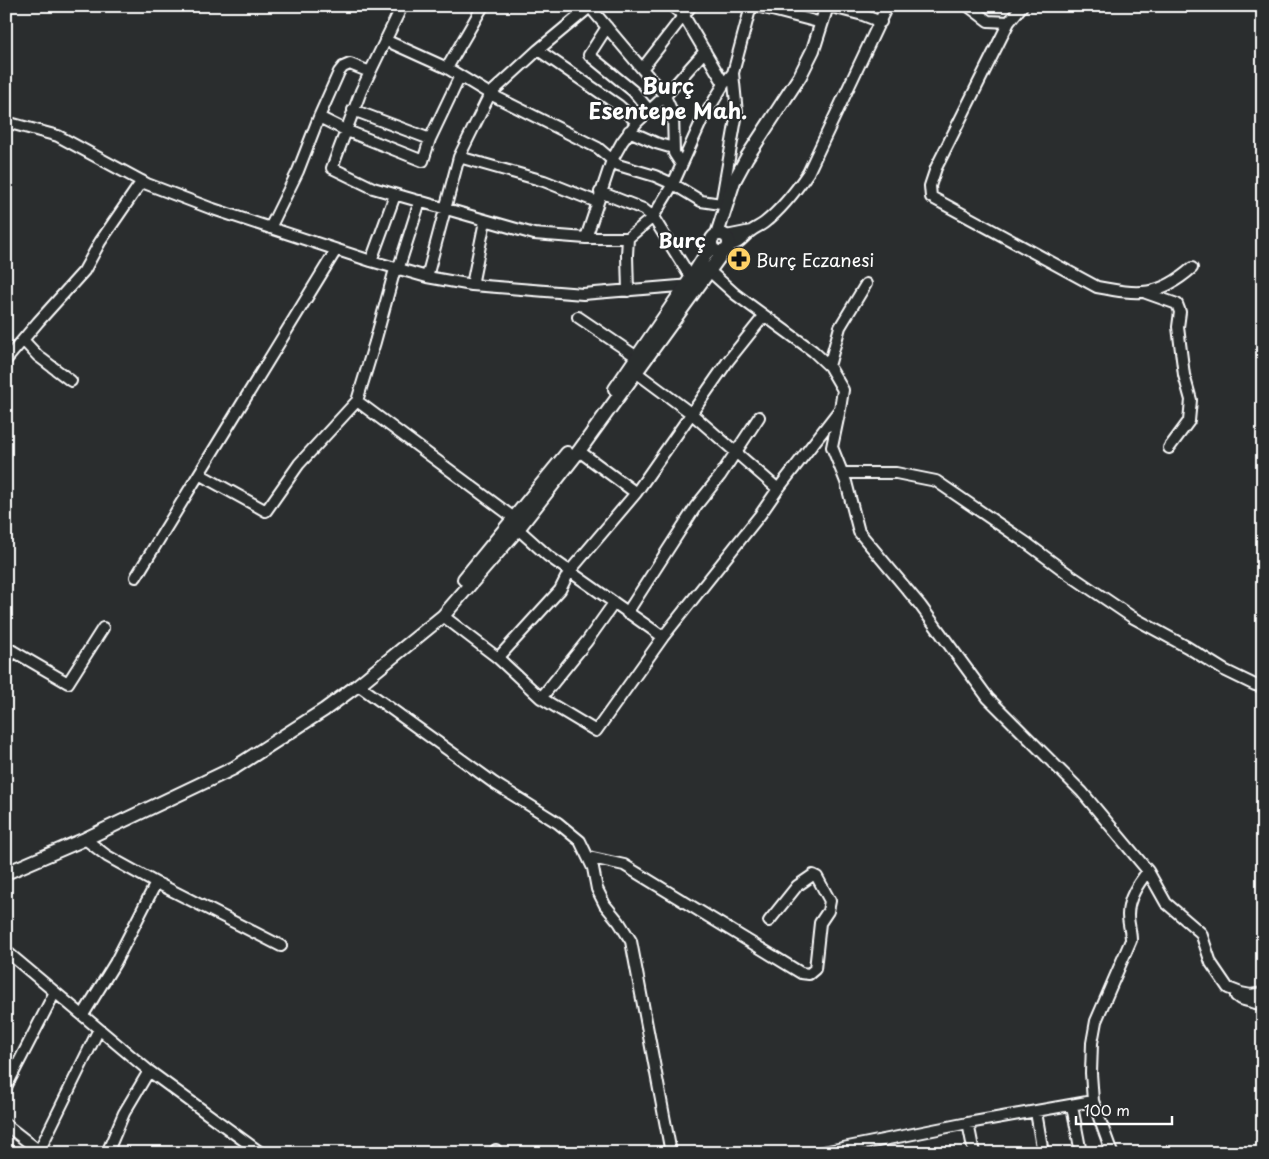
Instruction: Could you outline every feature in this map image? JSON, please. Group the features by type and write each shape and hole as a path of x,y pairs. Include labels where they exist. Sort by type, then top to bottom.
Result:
{"main road":[{"path":"6,873 85,839 234,768 324,710 443,616 520,518 721,243 723,206 734,181 747,156 800,76 813,50 828,6"},
{"path":"427,628 436,613 579,451 637,373 692,282"}],"street":[{"path":"402,6 353,110 332,168 373,188 534,234 586,238 628,238 653,217 673,184 701,122 724,84 733,73"},
{"path":"447,68 482,6"},
{"path":"427,277 459,157 490,94 590,6 664,96 674,114 673,148 675,157 681,164"},
{"path":"672,6 684,16 724,84"},
{"path":"642,69 691,6"},
{"path":"385,40 447,68 490,94 598,148 618,165 655,176 673,184 701,201 723,206 737,113 733,73 751,6"},
{"path":"757,6 822,23"},
{"path":"828,6 864,14 880,22"},
{"path":"721,243 762,225 796,191 808,173 887,6"},
{"path":"968,6 988,21 1010,22"},
{"path":"1022,6 1010,22 936,168 930,186 932,197 1097,287 1116,291 1153,292 1173,284 1192,268"},
{"path":"607,27 589,55 633,91 650,110"},
{"path":"538,50 618,105 637,122"},
{"path":"586,238 612,160 629,131 664,96 704,51"},
{"path":"270,228 301,164 319,117 341,70 350,64 370,72"},
{"path":"319,117 345,130 423,161 430,139 460,76"},
{"path":"353,110 430,139"},
{"path":"6,122 58,136 142,181 210,208 371,262 427,277 472,285 584,294 628,291 692,282 653,217 643,209 459,157"},
{"path":"629,131 673,148"},
{"path":"6,360 84,271 100,242 142,181"},
{"path":"371,262 395,195"},
{"path":"199,474 266,511 299,464 357,401 396,269 420,201"},
{"path":"472,285 485,221"},
{"path":"628,238 628,291"},
{"path":"136,577 336,250"},
{"path":"705,267 735,294 814,350 829,366 843,390 832,447 843,474 859,532 920,606 988,698 1082,792 1148,870 1166,903 1201,933 1211,963 1228,988 1240,999 1263,1006"},
{"path":"829,366 840,327 866,284"},
{"path":"1143,292 1177,304 1180,312 1178,327 1184,375 1191,400 1190,421 1169,448"},
{"path":"498,658 560,590 569,572 636,493 728,361 764,316"},
{"path":"578,317 637,357"},
{"path":"23,340 38,356 71,381"},
{"path":"637,373 692,414 778,489"},
{"path":"357,401 520,518 548,556 663,637"},
{"path":"443,616 498,658 541,698 596,731 663,637 760,515 840,409"},
{"path":"627,613 696,506 720,476 759,417"},
{"path":"815,442 834,437"},
{"path":"579,451 636,493"},
{"path":"843,474 896,473 936,481 1028,544 1067,574 1132,616 1224,670 1263,687"},
{"path":"541,698 614,603"},
{"path":"6,662 10,649 68,683 102,628"},
{"path":"358,685 494,783 558,823 580,841 593,868 598,889 605,905 631,941 671,1153"},
{"path":"85,839 107,856 156,883 282,946"},
{"path":"588,857 624,865 801,973 809,974 815,969 820,923 828,911 830,901 817,877 813,875 797,886 769,921"},
{"path":"1112,1153 1093,1101 1091,1073 1092,1043 1096,1021 1130,940 1129,904 1135,888 1148,870"},
{"path":"83,1015 115,963 156,883"},
{"path":"6,951 149,1071 261,1153"},
{"path":"1228,988 1251,995 1263,993"},
{"path":"6,1087 55,992"},
{"path":"6,1125 40,1152 99,1028"},
{"path":"107,1153 124,1113 149,1071"},
{"path":"818,1153 838,1151 968,1122 1093,1101"},
{"path":"1072,1106 1081,1153"},
{"path":"1036,1112 1042,1153"},
{"path":"968,1122 974,1153"}],"place":[{"name":"Burç Eczanesi","path":"739,259"}],"district":[{"name":"Burç Esentepe Mah.","path":"668,96"},
{"name":"Burç","path":"682,240"}]}
